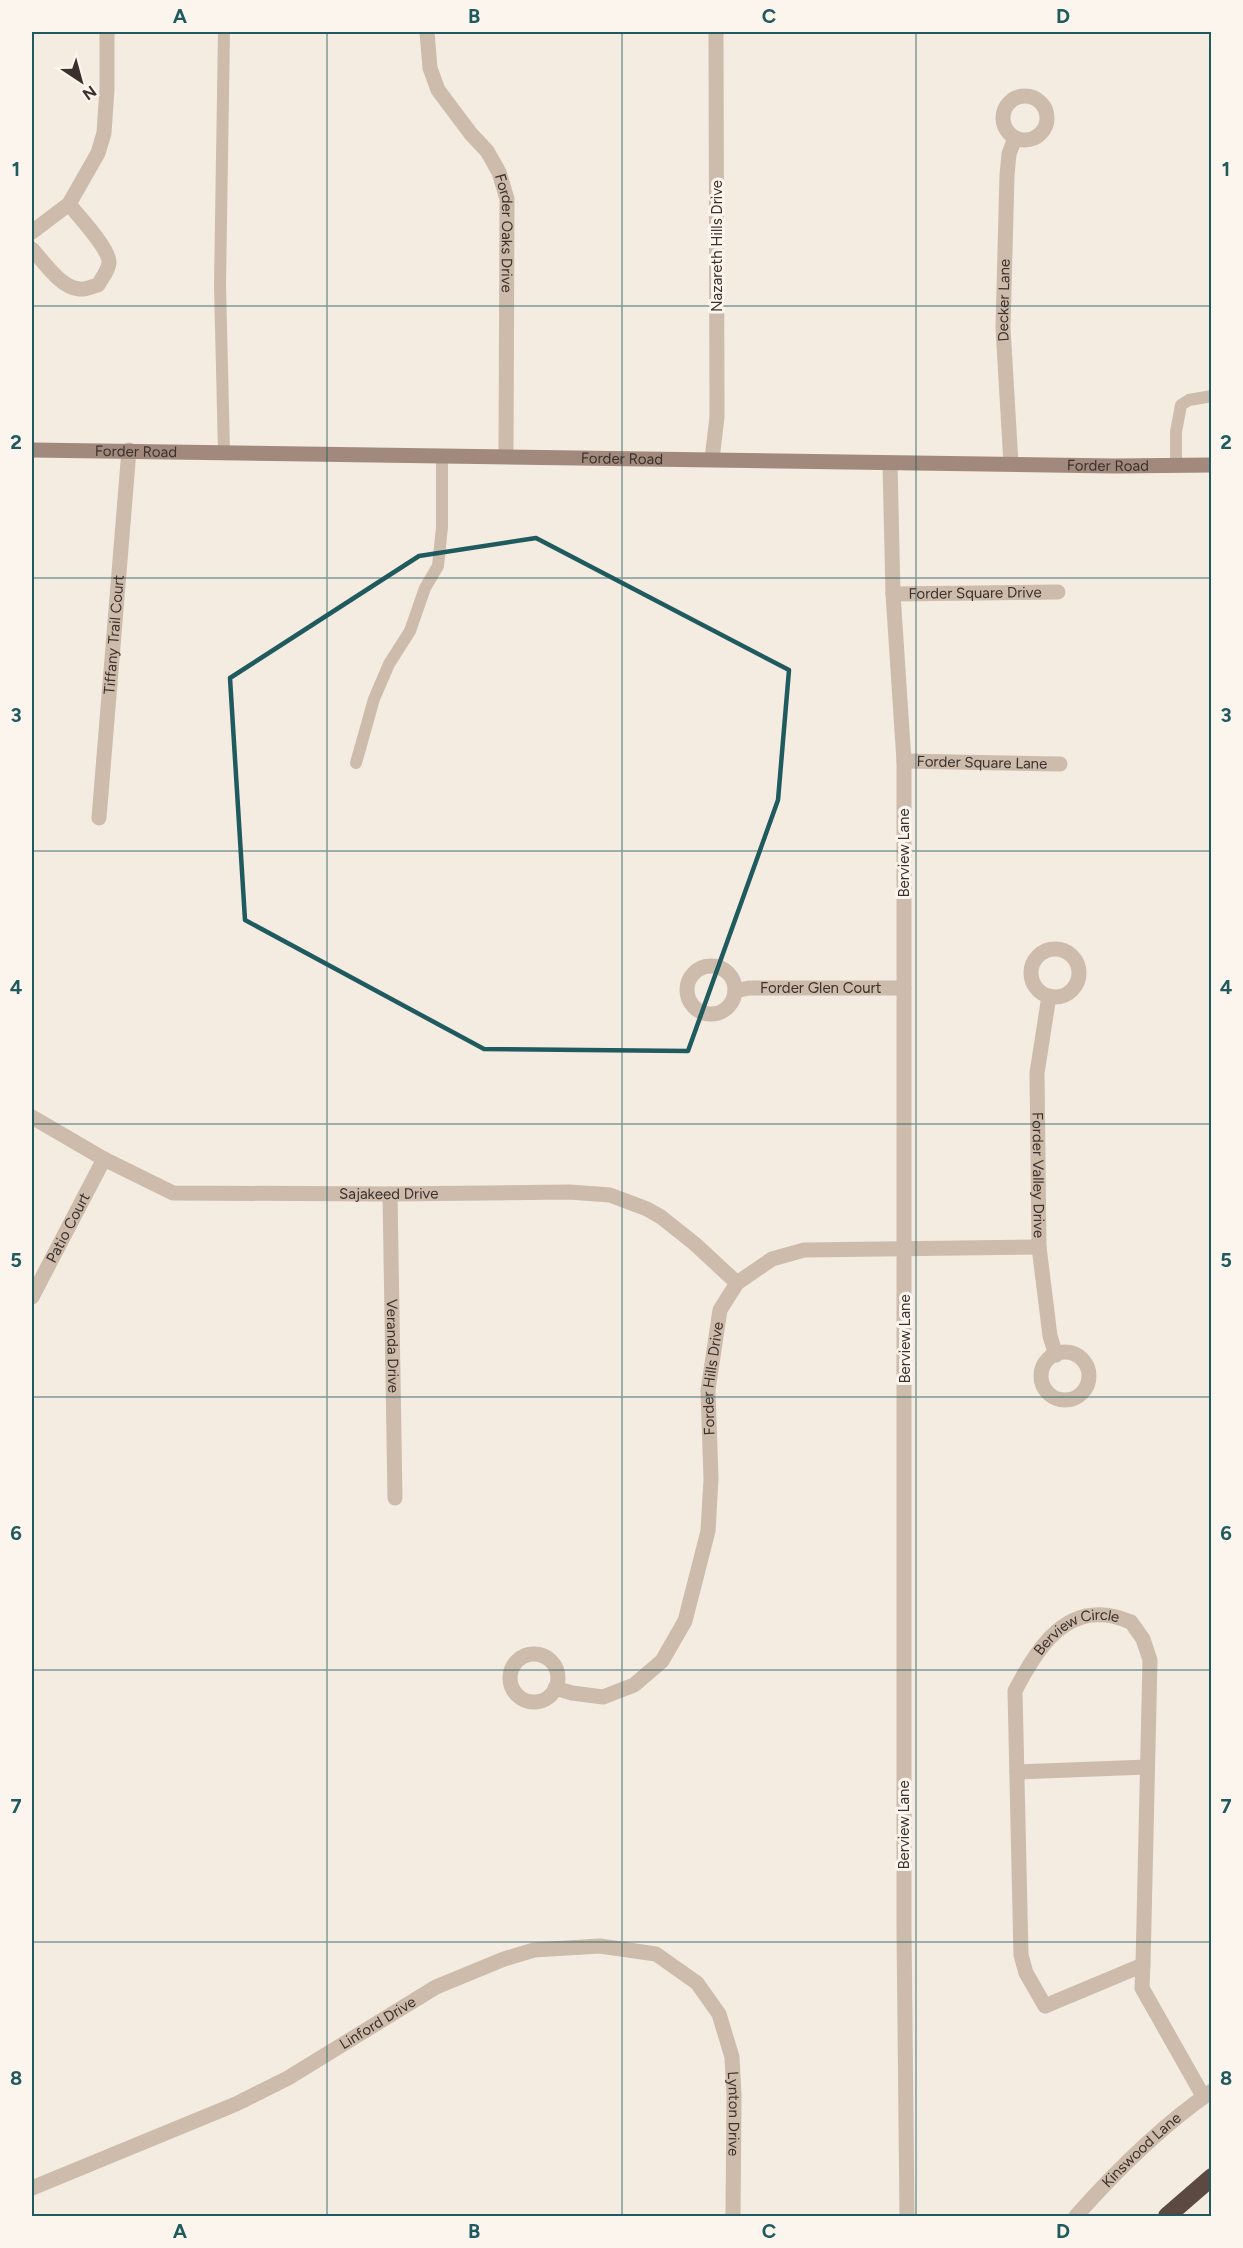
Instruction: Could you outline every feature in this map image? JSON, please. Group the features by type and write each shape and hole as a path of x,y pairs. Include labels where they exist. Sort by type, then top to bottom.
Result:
{"highway":[{"path":"1167,2217 1212,2177"}],"main road":[{"name":"Forder Road","path":"32,450 890,463 1212,465"}],"street":[{"path":"32,232 69,204 89,171 104,133 107,32"},
{"name":"Forder Oaks Drive","path":"427,32 430,68 438,90 471,134 487,151 499,172 507,199 506,456"},
{"name":"Nazareth Hills Drive","path":"712,459 717,417 716,32"},
{"name":"Decker Lane","path":"1011,464 1003,328 1007,175 1009,154 1015,138"},
{"path":"32,249 63,281 71,286 80,289 98,285 108,268 109,260 105,250 69,204"},
{"name":"Tiffany Trail Court","path":"99,818 129,450"},
{"name":"Berview Lane","path":"890,463 893,594 904,761 904,1929 907,2217"},
{"name":"Forder Square Drive","path":"893,594 1058,592"},
{"name":"Forder Square Lane","path":"904,761 1060,764"},
{"name":"Forder Glen Court","path":"735,991 749,988 904,988"},
{"name":"Forder Valley Drive","path":"1049,996 1036,1073 1039,1247 1050,1336 1056,1355"},
{"name":"Sajakeed Drive","path":"32,1117 104,1159 173,1193 569,1192 610,1195 662,1217 737,1283"},
{"name":"Patio Court","path":"32,1297 104,1159"},
{"name":"Veranda Drive","path":"390,1194 395,1498"},
{"name":"Forder Hills Drive","path":"555,1688 603,1697 634,1685 662,1661 685,1622 708,1532 711,1479 708,1390 720,1310 737,1283 772,1259 804,1250 1039,1247"},
{"name":"Berview Circle","path":"1143,1965 1045,2006 1026,1973 1021,1955 1015,1691 1032,1658 1059,1628 1088,1616 1105,1614 1131,1622 1143,1639 1150,1660 1143,1965 1142,1988 1207,2093"},
{"path":"1017,1772 1147,1767"},
{"name":"Linford Drive","path":"32,2188 246,2098 288,2078 436,1987 504,1959 534,1950 600,1946 656,1954 697,1983 719,2014"},
{"name":"Lynton Drive","path":"719,2014 732,2057 733,2217"},
{"name":"Kinswood Lane","path":"1076,2217 1103,2185 1207,2093"}],"lane":[{"path":"224,32 220,285 224,452"},
{"path":"1176,466 1176,432 1181,405 1189,400 1212,396"},
{"path":"356,763 374,699 389,664 410,631 425,588 438,566 442,527 442,456"}],"highlighted area":[{"path":"536,538 789,670 778,800 688,1051 484,1049 245,920 230,678 419,556"}]}
